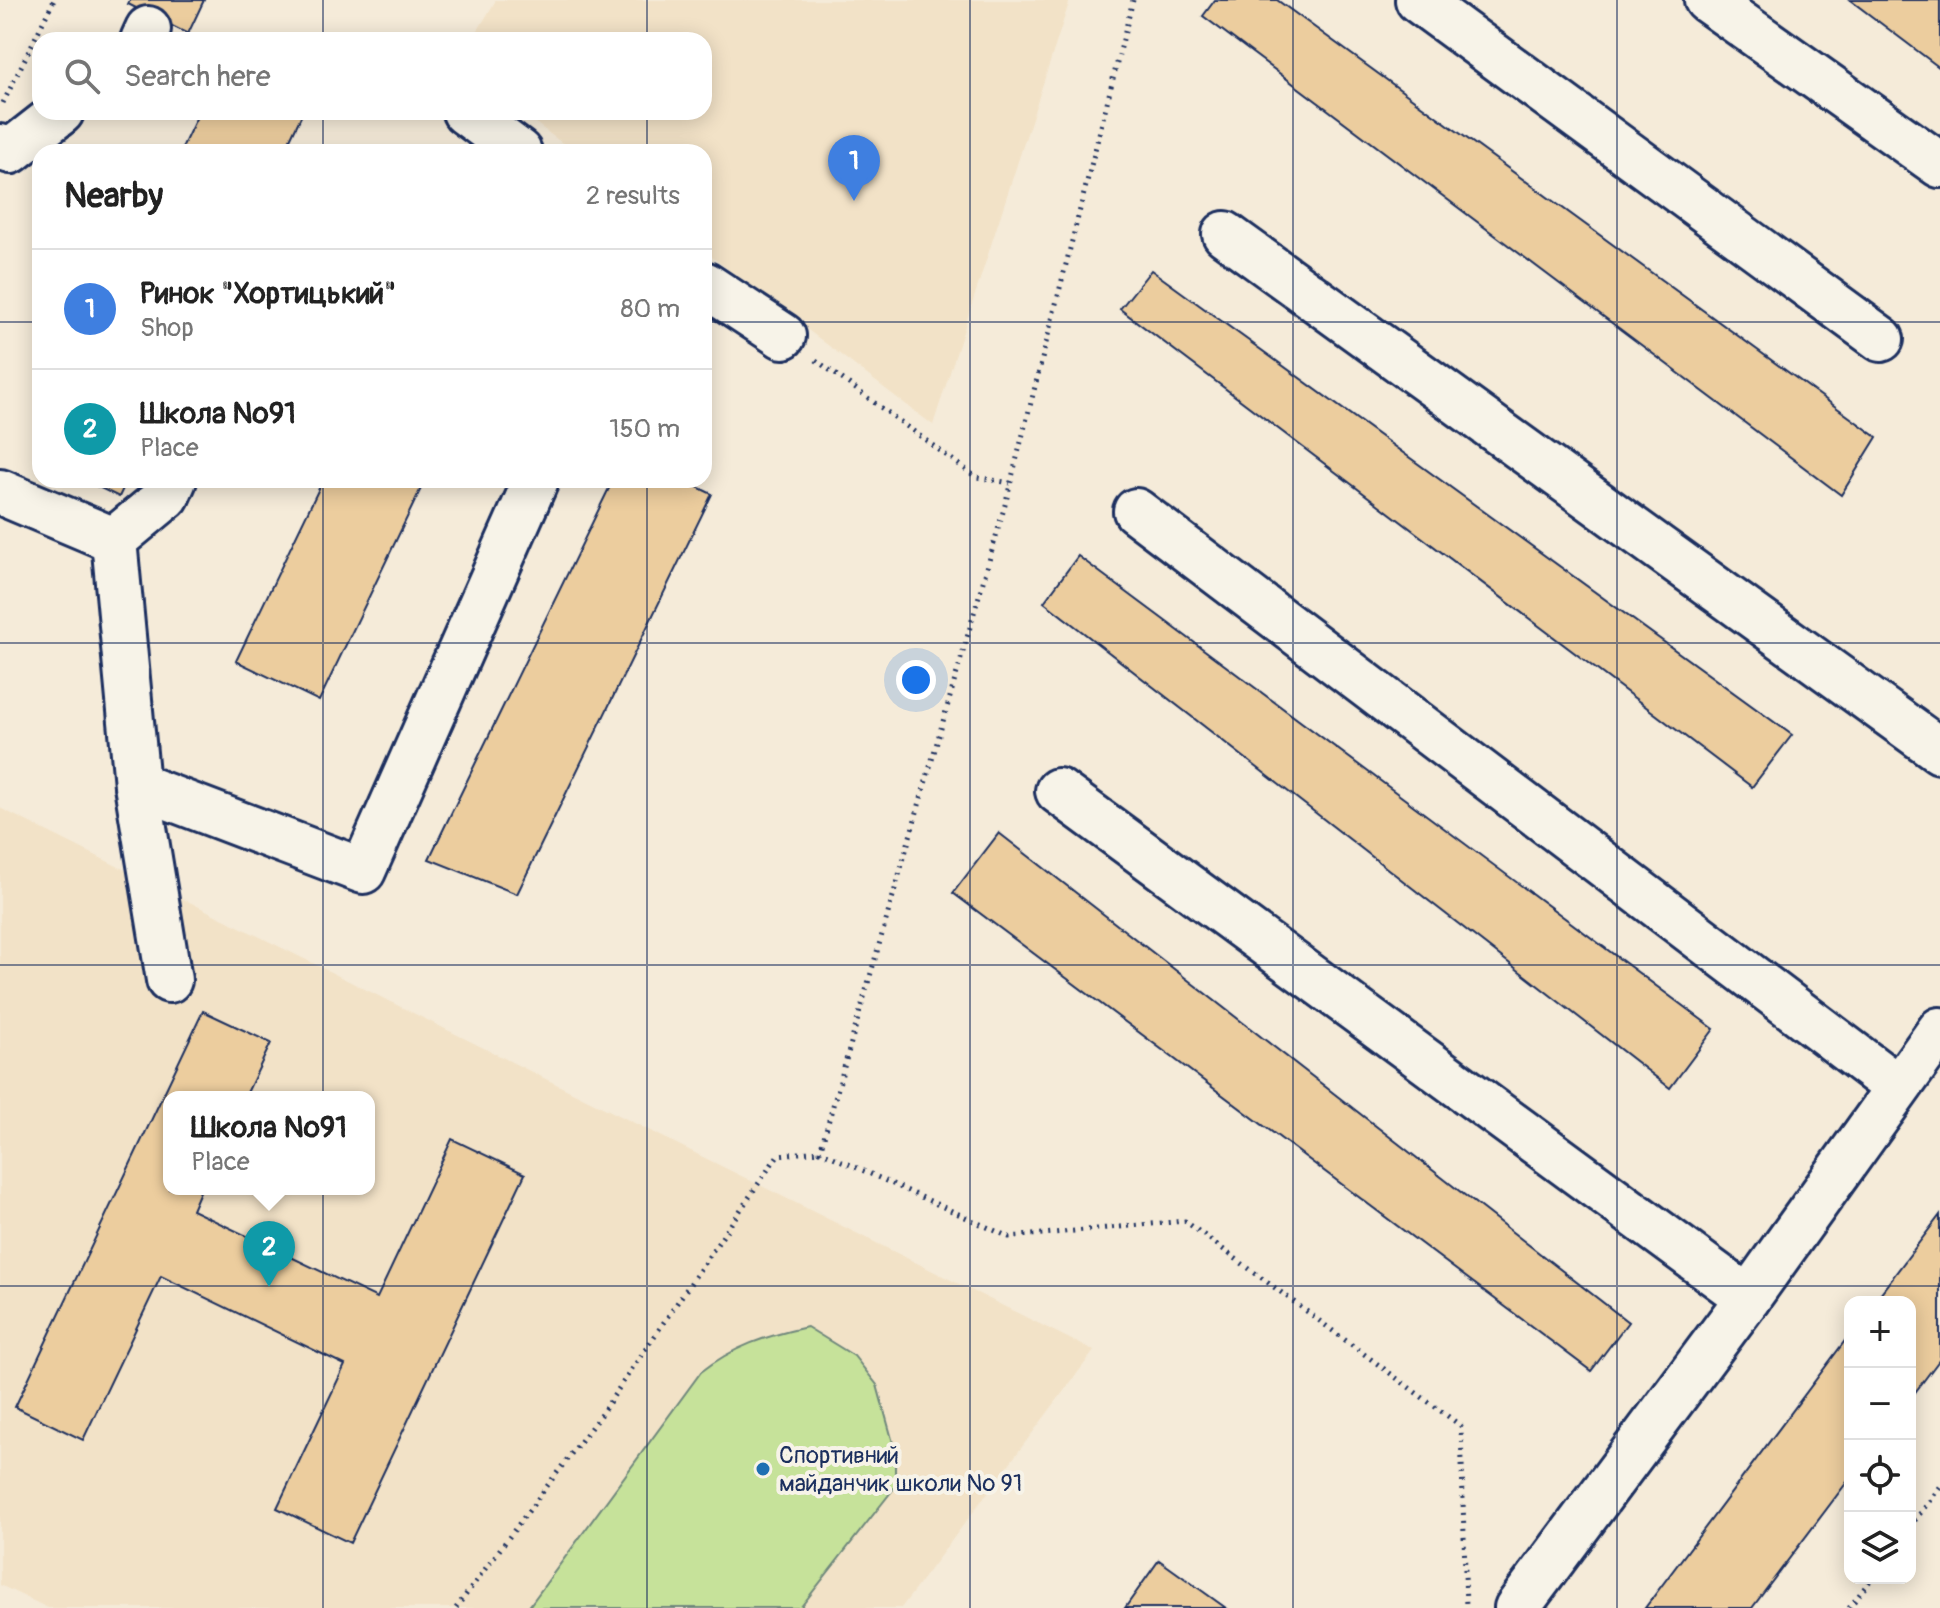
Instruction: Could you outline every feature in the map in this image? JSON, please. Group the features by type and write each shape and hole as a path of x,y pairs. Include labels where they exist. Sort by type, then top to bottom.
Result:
{"lane":[{"path":"1418,0 1881,339"},
{"path":"1707,0 1940,165"},
{"path":"0,147 11,151 51,120"},
{"path":"476,120 508,144"},
{"path":"1225,234 1940,751"},
{"path":"712,289 783,336"},
{"path":"114,540 167,496 170,488"},
{"path":"137,785 363,871 532,488"},
{"path":"0,492 114,540"},
{"path":"1136,511 1897,1087"},
{"path":"114,540 137,785 169,980"},
{"path":"1058,791 1748,1298"},
{"path":"1517,1608 1748,1298 1940,1030"}],"path":[{"path":"38,32 54,0"},
{"path":"820,1151 1010,483 1133,0"},
{"path":"0,109 32,44"},
{"path":"783,336 976,477 1010,483"},
{"path":"456,1608 604,1410 778,1155 820,1151 1009,1237 1185,1221 1461,1426 1466,1608"},
{"path":"1916,1519 1940,1487"},
{"path":"1849,1608 1867,1584"}],"shaded area":[{"path":"496,0 1070,0 933,425 712,257 712,144 563,144 532,120 712,120 712,32 477,32"},
{"path":"0,808 1094,1351 901,1608 48,1608 0,1585"}],"green space":[{"name":"Спортивний майданчик школи № 91","path":"807,1327 854,1356 877,1385 895,1450 895,1487 800,1608 528,1608 701,1372 751,1343"}],"building":[{"path":"130,0 204,0 189,32 128,4"},
{"path":"1215,0 1277,0 1877,437 1841,495 1203,16"},
{"path":"1850,0 1940,0 1940,68"},
{"path":"195,120 299,120 288,144 184,144"},
{"path":"1151,270 1792,735 1752,787 1120,309"},
{"path":"100,488 123,488 119,497"},
{"path":"319,488 421,488 319,701 236,661"},
{"path":"609,488 700,488 712,494 517,894 429,859"},
{"path":"1078,556 1714,1029 1670,1088 1044,602"},
{"path":"999,833 1628,1322 1591,1371 953,893"},
{"path":"203,1011 271,1043 248,1091 165,1091"},
{"path":"163,1095 163,1195 198,1195 192,1210 377,1298 452,1139 525,1174 350,1543 277,1508 345,1365 161,1276 83,1440 15,1407"},
{"path":"1940,1215 1940,1359 1916,1391 1916,1296 1879,1296"},
{"path":"1844,1342 1844,1486 1752,1608 1645,1608"},
{"path":"1159,1560 1226,1608 1125,1608"}],"place":[{"name":"Ринок \"Хортицький\"","path":"854,201"},
{"name":"Школа №91","path":"269,1287"},
{"name":"Спортивний майданчик школи № 91","path":"763,1469"}]}
